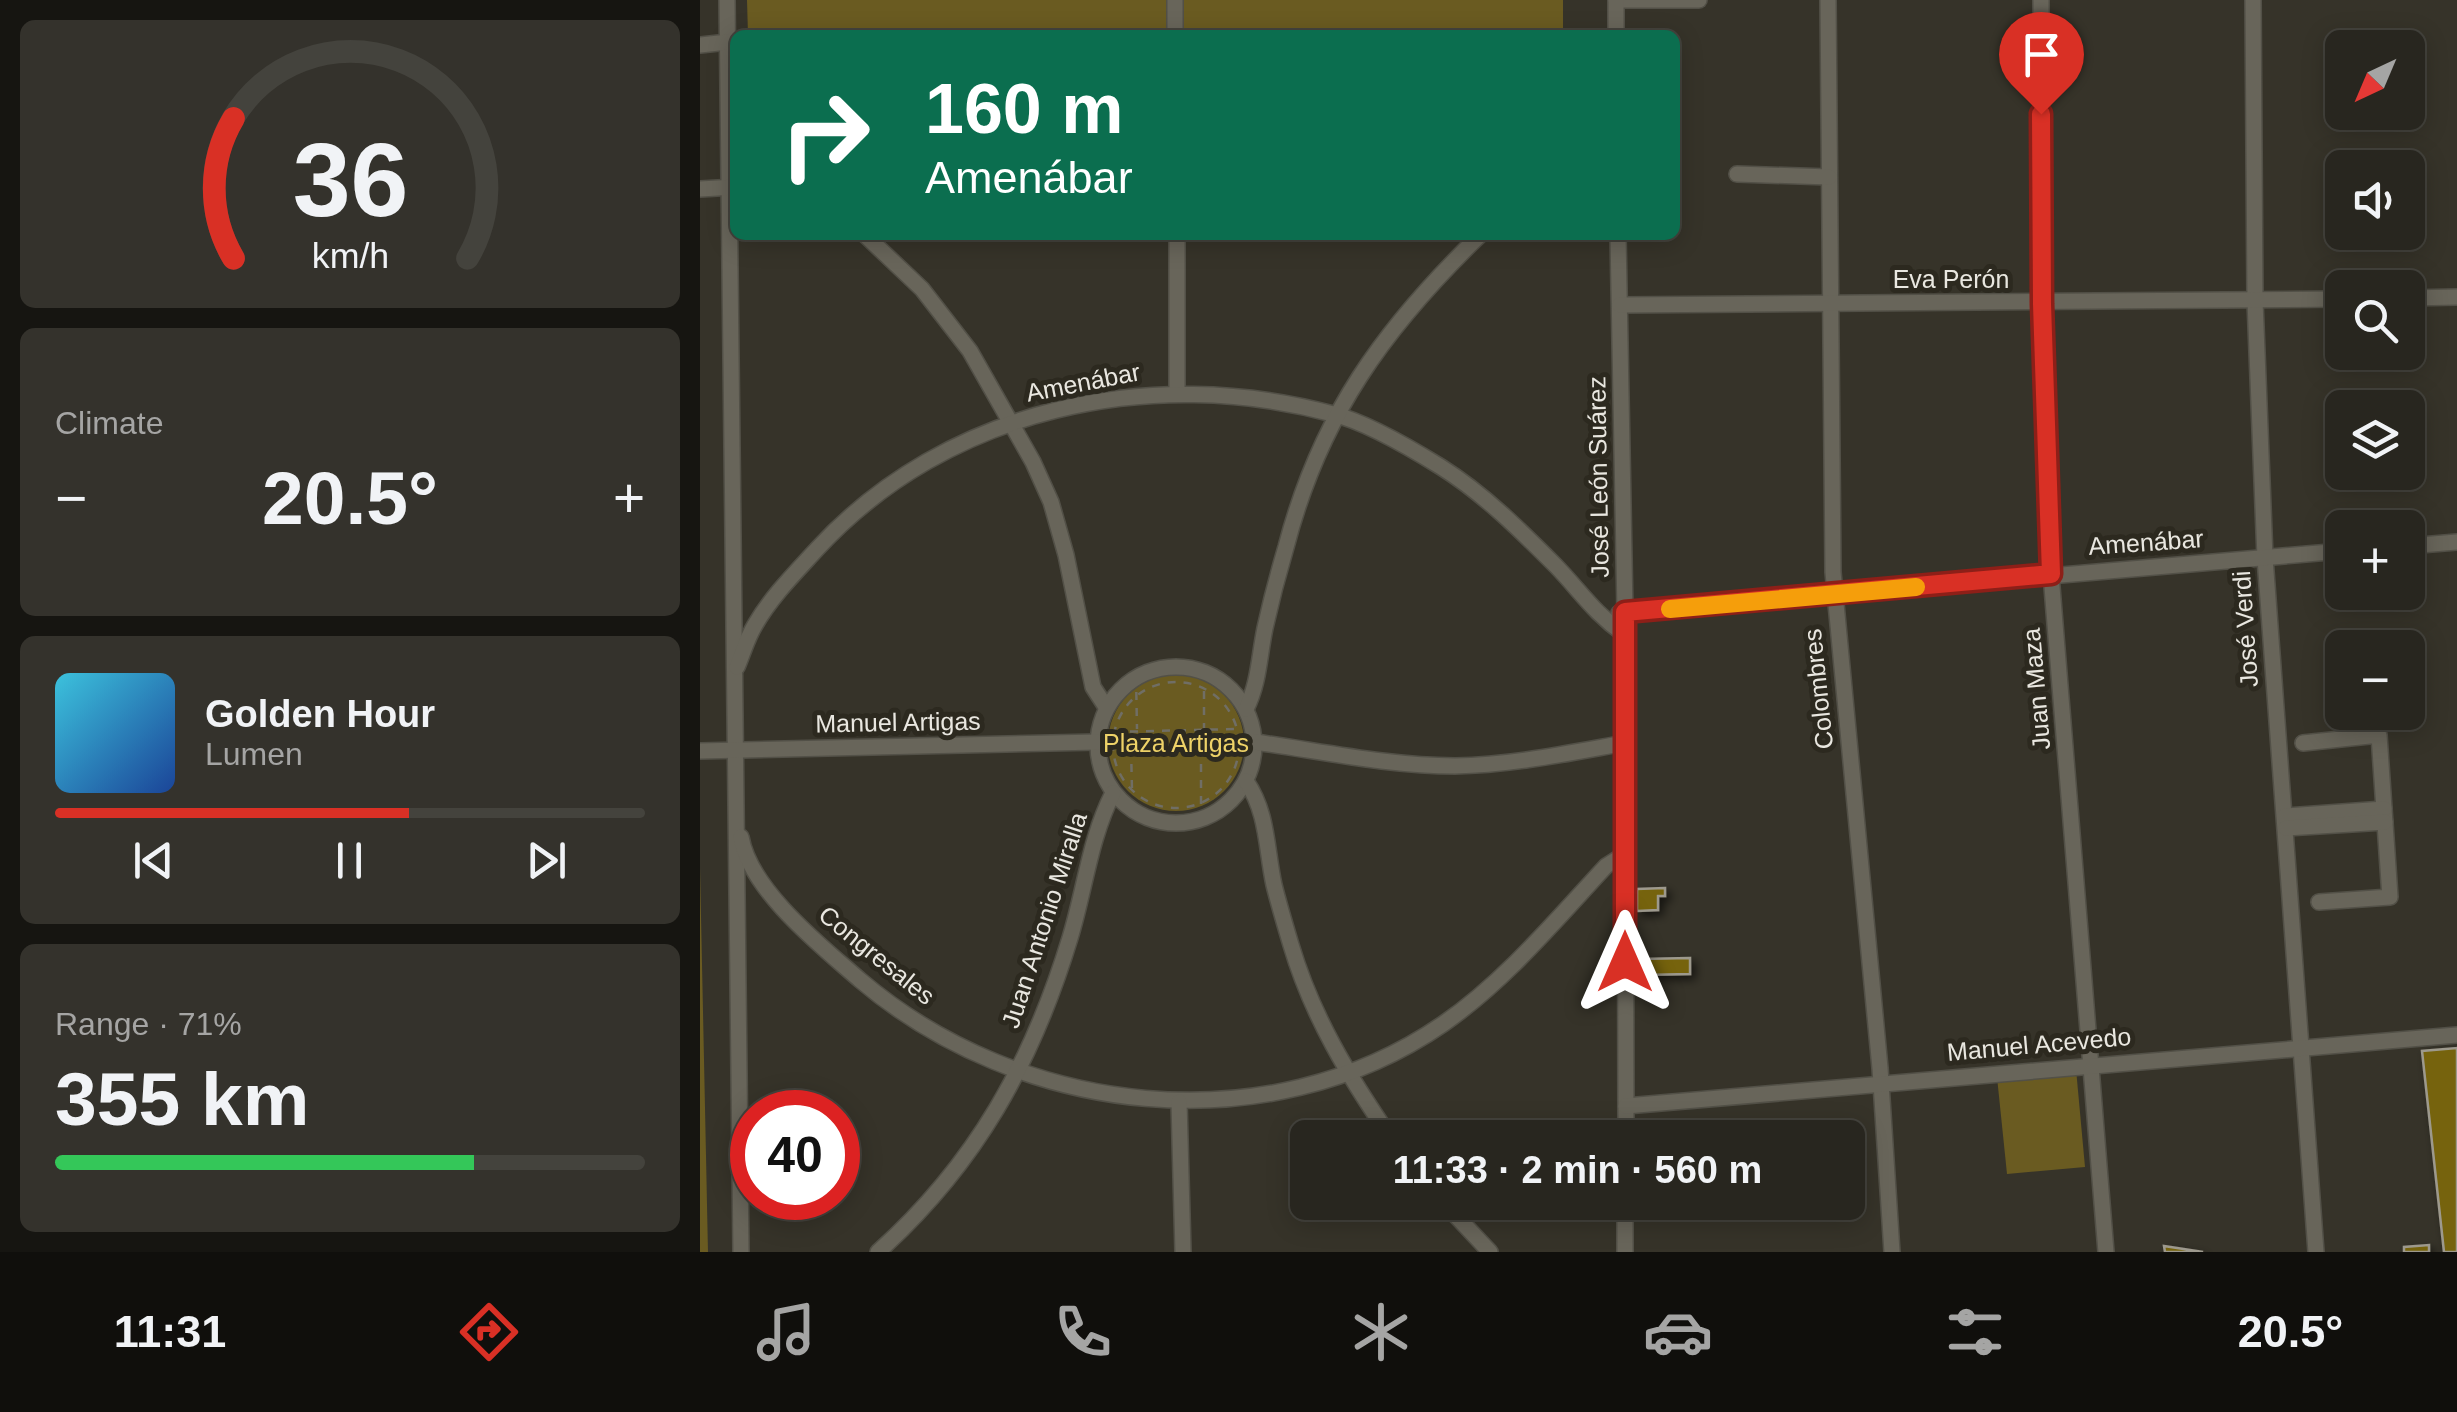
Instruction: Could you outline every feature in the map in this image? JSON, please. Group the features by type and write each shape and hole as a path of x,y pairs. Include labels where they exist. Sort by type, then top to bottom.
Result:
{"street":[{"path":"727,0 730,115"},
{"path":"1175,0 1175,30"},
{"path":"1616,30 1616,0 1699,0"},
{"name":"Colombres","path":"1828,0 1834,595 1892,1252"},
{"name":"Juan Maza","path":"2041,0 2042,304 2051,574 2106,1252"},
{"name":"José Verdi","path":"2253,0 2255,301 2265,558 2316,1252"},
{"path":"700,45 728,42"},
{"path":"1736,174 1829,177"},
{"path":"700,189 730,188"},
{"path":"732,240 741,1252"},
{"path":"870,240 934,305 970,352 1012,422 1051,502 1080,610 1093,688 1106,707"},
{"path":"1177,240 1177,392"},
{"path":"1379,1120 1347,1074 1314,1007 1293,951 1274,884 1262,809 1246,781 1246,709 1256,690 1264,630 1298,502 1336,414 1392,328 1427,286 1475,240"},
{"name":"José León Suárez","path":"1618,240 1625,612 1626,1120"},
{"path":"2425,298 2457,297"},
{"name":"Eva Perón","path":"1620,305 2325,299"},
{"name":"Amenábar","path":"735,672 755,625 774,598 845,521 901,476 1012,422 1125,396 1177,392 1256,398 1336,414 1442,468 1493,506 1558,569 1595,613 1625,636"},
{"path":"2425,545 2457,542"},
{"name":"Amenábar","path":"1595,613 2325,553"},
{"path":"1246,709 1226,684 1198,669 1156,668 1136,676 1106,707 1101,769 1114,793 1131,809 1153,820 1177,823 1234,798 1246,781"},
{"path":"2304,743 2380,735 2390,897 2320,902"},
{"path":"1247,743 1454,766 1544,758 1625,743"},
{"name":"Manuel Artigas","path":"700,750 1105,744"},
{"name":"Juan Antonio Miralla","path":"878,1252 941,1190 978,1142 1020,1071 1067,948 1100,820 1114,793"},
{"name":"Congresales","path":"736,806 743,848 762,881 790,916 877,994 923,1025 981,1056 1068,1086 1154,1101 1249,1098 1288,1091 1347,1074 1410,1044 1477,998 1606,866 1624,854"},
{"path":"2285,822 2385,815"},
{"name":"Manuel Acevedo","path":"1626,1106 2457,1035"},
{"path":"1179,1102 1183,1252"},
{"path":"1459,1220 1490,1252"},
{"path":"1625,1252 1626,1220"}],"path":[{"path":"1136,676 1137,731"},
{"path":"1105,744 1120,713 1137,695 1153,686 1174,682 1215,695 1230,711 1247,743"},
{"path":"1204,689 1204,730"},
{"path":"1114,732 1237,729"},
{"path":"1105,744 1247,743"},
{"path":"1201,811 1223,788 1247,743"},
{"path":"1105,744 1132,791 1148,802 1168,808 1201,811"},
{"path":"1201,745 1201,811"},
{"path":"1132,746 1132,791"}],"green space":[{"path":"747,0 1563,0 1563,30 748,30"},
{"name":"Plaza Artigas","path":"1176,675 1202,680 1224,695 1239,717 1244,743 1239,769 1224,791 1202,806 1176,811 1150,806 1128,791 1113,769 1108,743 1113,717 1128,695 1150,680"},
{"path":"700,868 708,1252 700,1252"},
{"path":"2076,1069 2085,1167 2007,1174 1997,1077"}],"building":[{"path":"1665,888 1665,896 1658,896 1658,910 1637,911 1637,889"},
{"path":"1690,958 1690,974 1641,975 1641,959"},
{"path":"2457,1048 2457,1252 2444,1252 2422,1051"},
{"path":"2429,1245 2429,1252 2404,1252 2404,1247"},
{"path":"2164,1246 2203,1252 2165,1252"}],"slow traffic":[{"path":"1670,609 1916,587"}],"route":[{"path":"1625,962 1625,612 2051,574 2042,304 2041,114"}]}
